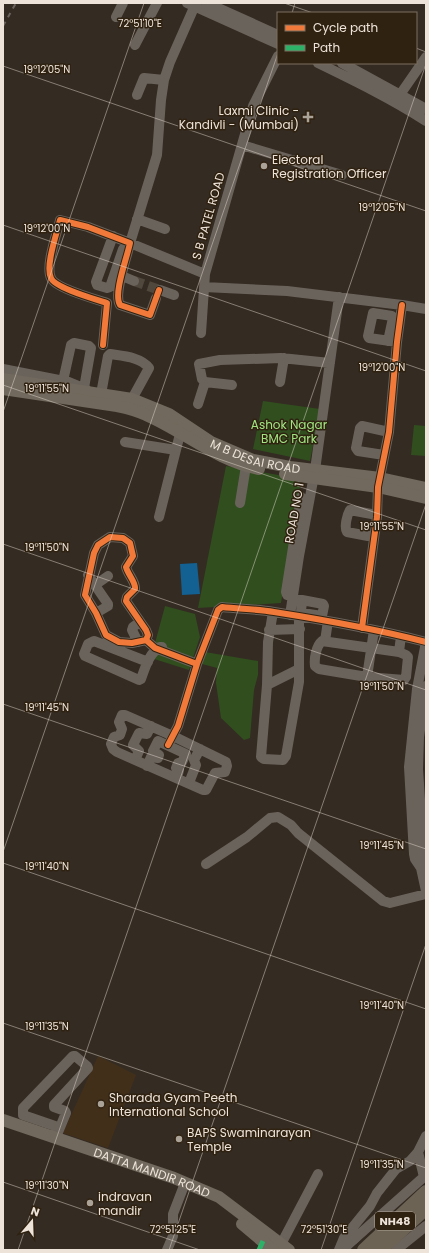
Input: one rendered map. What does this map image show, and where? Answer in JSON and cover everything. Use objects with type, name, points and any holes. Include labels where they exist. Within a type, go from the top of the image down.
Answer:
[{"type":"highway","name":"NH48","points":[[364,1250],[426,1192]]},
{"type":"highway","name":"NH48","points":[[380,1250],[426,1208]]},
{"type":"main road","points":[[3,379],[71,394]]},
{"type":"main road","points":[[3,389],[100,396]]},
{"type":"main road","name":"M B DESAI ROAD","points":[[100,396],[132,398],[167,419],[236,454],[253,460],[314,474]]},
{"type":"main road","name":"M B DESAI ROAD","points":[[100,396],[133,410],[167,419],[180,434],[207,450],[246,466],[426,488]]},
{"type":"main road","name":"M B DESAI ROAD","points":[[379,483],[426,498]]},
{"type":"main road","name":"DATTA MANDIR ROAD","points":[[3,1120],[48,1132],[184,1186],[220,1206],[261,1246],[280,1249]]},
{"type":"main road","name":"DATTA MANDIR ROAD","points":[[3,1127],[220,1197],[280,1249]]},
{"type":"street","points":[[116,17],[124,3]]},
{"type":"street","points":[[135,45],[157,3]]},
{"type":"street","points":[[207,3],[277,35]]},
{"type":"street","points":[[113,236],[96,282],[97,285],[107,288],[110,287],[120,257],[137,219],[157,155],[164,80],[192,4],[277,44]]},
{"type":"street","points":[[397,98],[426,57]]},
{"type":"street","name":"S B PATEL ROAD","points":[[103,345],[107,303],[57,285],[51,278],[49,269],[50,257],[60,220],[88,227],[113,236],[205,274],[253,106],[277,58]]},
{"type":"street","points":[[320,64],[397,98],[426,109]]},
{"type":"street","points":[[344,64],[397,98],[426,121]]},
{"type":"street","points":[[137,95],[144,78],[164,80]]},
{"type":"street","points":[[242,145],[342,175]]},
{"type":"street","points":[[137,219],[165,229]]},
{"type":"street","points":[[128,242],[117,296],[120,305],[150,315],[158,292],[174,295]]},
{"type":"street","points":[[107,252],[120,257]]},
{"type":"street","points":[[201,333],[205,274]]},
{"type":"street","points":[[122,276],[134,281]]},
{"type":"street","points":[[204,287],[287,291],[402,304],[426,309]]},
{"type":"street","name":"ROAD NO 1","points":[[267,686],[262,757],[264,759],[283,760],[286,756],[299,682],[300,629],[295,616],[295,547],[303,511],[314,474],[339,297]]},
{"type":"street","points":[[362,628],[372,533],[386,431],[393,341],[402,304]]},
{"type":"street","points":[[63,381],[71,345],[74,343],[89,346],[91,348],[84,388]]},
{"type":"street","points":[[100,396],[108,356],[110,354],[135,359],[147,365],[149,368],[132,398]]},
{"type":"street","points":[[280,382],[284,358]]},
{"type":"street","points":[[232,385],[205,382],[202,379],[199,364],[220,360],[284,358],[330,363]]},
{"type":"street","points":[[3,369],[63,381],[84,388],[100,396]]},
{"type":"street","points":[[100,396],[109,378]]},
{"type":"street","points":[[198,404],[205,382]]},
{"type":"street","points":[[382,455],[358,451],[356,448],[360,428],[362,426],[386,431]]},
{"type":"street","points":[[159,517],[180,434]]},
{"type":"street","points":[[125,442],[176,450]]},
{"type":"street","points":[[240,503],[246,466]]},
{"type":"street","points":[[301,497],[303,511]]},
{"type":"street","points":[[372,533],[368,536],[347,532],[345,530],[348,513],[350,510],[375,516]]},
{"type":"street","points":[[110,537],[123,538],[130,543],[133,556],[126,567],[128,574],[136,585],[135,589],[126,597],[126,601],[148,635],[142,641],[132,643],[119,642],[106,635],[96,614],[85,595],[88,575],[94,554],[98,545],[110,537]]},
{"type":"street","points":[[295,547],[289,568],[286,592],[287,595],[296,598]]},
{"type":"street","points":[[88,575],[108,604],[108,606],[96,614]]},
{"type":"street","points":[[95,585],[108,576]]},
{"type":"street","points":[[168,745],[178,726],[197,662],[218,610],[222,607],[273,612],[328,621],[426,642],[417,689],[413,768],[421,854],[415,859],[421,868],[426,892],[390,903],[383,901],[290,825],[278,817],[270,818],[247,837],[206,864]]},
{"type":"street","points":[[267,686],[269,630],[273,612]]},
{"type":"street","points":[[325,640],[328,621]]},
{"type":"street","points":[[269,630],[300,629]]},
{"type":"street","points":[[367,677],[374,630]]},
{"type":"street","points":[[399,652],[401,636]]},
{"type":"street","points":[[325,640],[371,648],[399,652],[406,655],[408,657],[406,679],[367,677],[319,669],[315,666],[314,661],[319,643],[325,640]]},
{"type":"street","points":[[148,662],[94,641],[88,644],[84,654],[85,656],[139,680],[141,679],[148,662],[157,649]]},
{"type":"street","points":[[142,641],[157,649],[197,662]]},
{"type":"street","points":[[267,686],[299,669]]},
{"type":"street","points":[[417,818],[423,796],[413,768],[426,686]]},
{"type":"street","points":[[122,715],[162,731],[226,762],[227,766],[225,772],[215,773],[206,790],[203,790],[117,752],[111,746],[114,737],[120,735],[122,729],[119,722],[122,715]]},
{"type":"street","points":[[135,760],[139,751],[133,745],[139,733],[147,734],[151,726]]},
{"type":"street","points":[[147,766],[151,757],[158,758],[159,756],[153,751],[162,731]]},
{"type":"street","points":[[158,741],[186,754]]},
{"type":"street","points":[[177,778],[179,770],[176,768],[178,763],[182,762],[190,744]]},
{"type":"street","points":[[189,783],[196,765],[194,760],[200,749]]},
{"type":"street","points":[[73,1056],[76,1056],[88,1066],[88,1068],[54,1105],[54,1107],[65,1111],[66,1113],[48,1132],[23,1115],[23,1108],[73,1056]]},
{"type":"street","points":[[340,1250],[344,1238],[370,1206],[377,1193],[396,1169],[410,1161],[418,1152],[426,1136]]},
{"type":"street","points":[[340,1250],[425,1176],[418,1152]]},
{"type":"street","points":[[280,1249],[318,1174]]},
{"type":"street","points":[[167,1250],[174,1236],[173,1214],[184,1186]]},
{"type":"street","points":[[396,1250],[426,1226]]},
{"type":"shaded area","name":"Sharada Gyam Peeth International School","points":[[98,1056],[136,1075],[108,1148],[63,1133]]},
{"type":"green space","name":"Ashok Nagar BMC Park","points":[[263,401],[320,409],[310,461],[253,449]]},
{"type":"green space","points":[[414,425],[426,426],[426,456],[411,455]]},
{"type":"green space","points":[[226,466],[301,479],[281,603],[198,608]]},
{"type":"green space","points":[[165,606],[195,614],[200,637],[189,670],[151,658]]},
{"type":"green space","points":[[205,652],[258,661],[258,675],[254,690],[250,738],[244,740],[221,718],[216,683],[217,668],[202,664]]},
{"type":"water","points":[[197,563],[200,594],[182,595],[180,564]]},
{"type":"tunnel","points":[[134,281],[160,290]]},
{"type":"railway","points":[[3,26],[16,3]]},
{"type":"railway","points":[[348,1250],[426,1178]]},
{"type":"marked path","points":[[259,1250],[263,1241]]},
{"type":"cycle path","points":[[103,345],[107,303],[60,286],[51,278],[49,266],[50,258],[60,220],[88,227],[130,243],[119,285],[118,300],[120,305],[150,315],[159,290]]},
{"type":"cycle path","points":[[362,628],[377,517],[378,487],[389,432],[397,342],[402,305]]},
{"type":"cycle path","points":[[146,640],[148,635],[146,630],[126,601],[127,597],[135,589],[126,567],[133,556],[130,543],[123,538],[110,537],[98,545],[94,553],[85,595],[96,613],[106,635],[119,642],[132,643],[146,640],[155,648],[197,664]]},
{"type":"cycle path","points":[[168,745],[178,726],[197,664],[218,610],[222,607],[268,611],[312,618],[426,642]]},
{"type":"place","name":"Laxmi Clinic - Kandivli - (Mumbai)","points":[[308,117]]},
{"type":"place","name":"Electoral Registration Officer","points":[[264,166]]},
{"type":"place","name":"Sharada Gyam Peeth International School","points":[[101,1104]]},
{"type":"place","name":"BAPS Swaminarayan Temple","points":[[179,1139]]},
{"type":"place","name":"indravan mandir","points":[[90,1203]]}]
